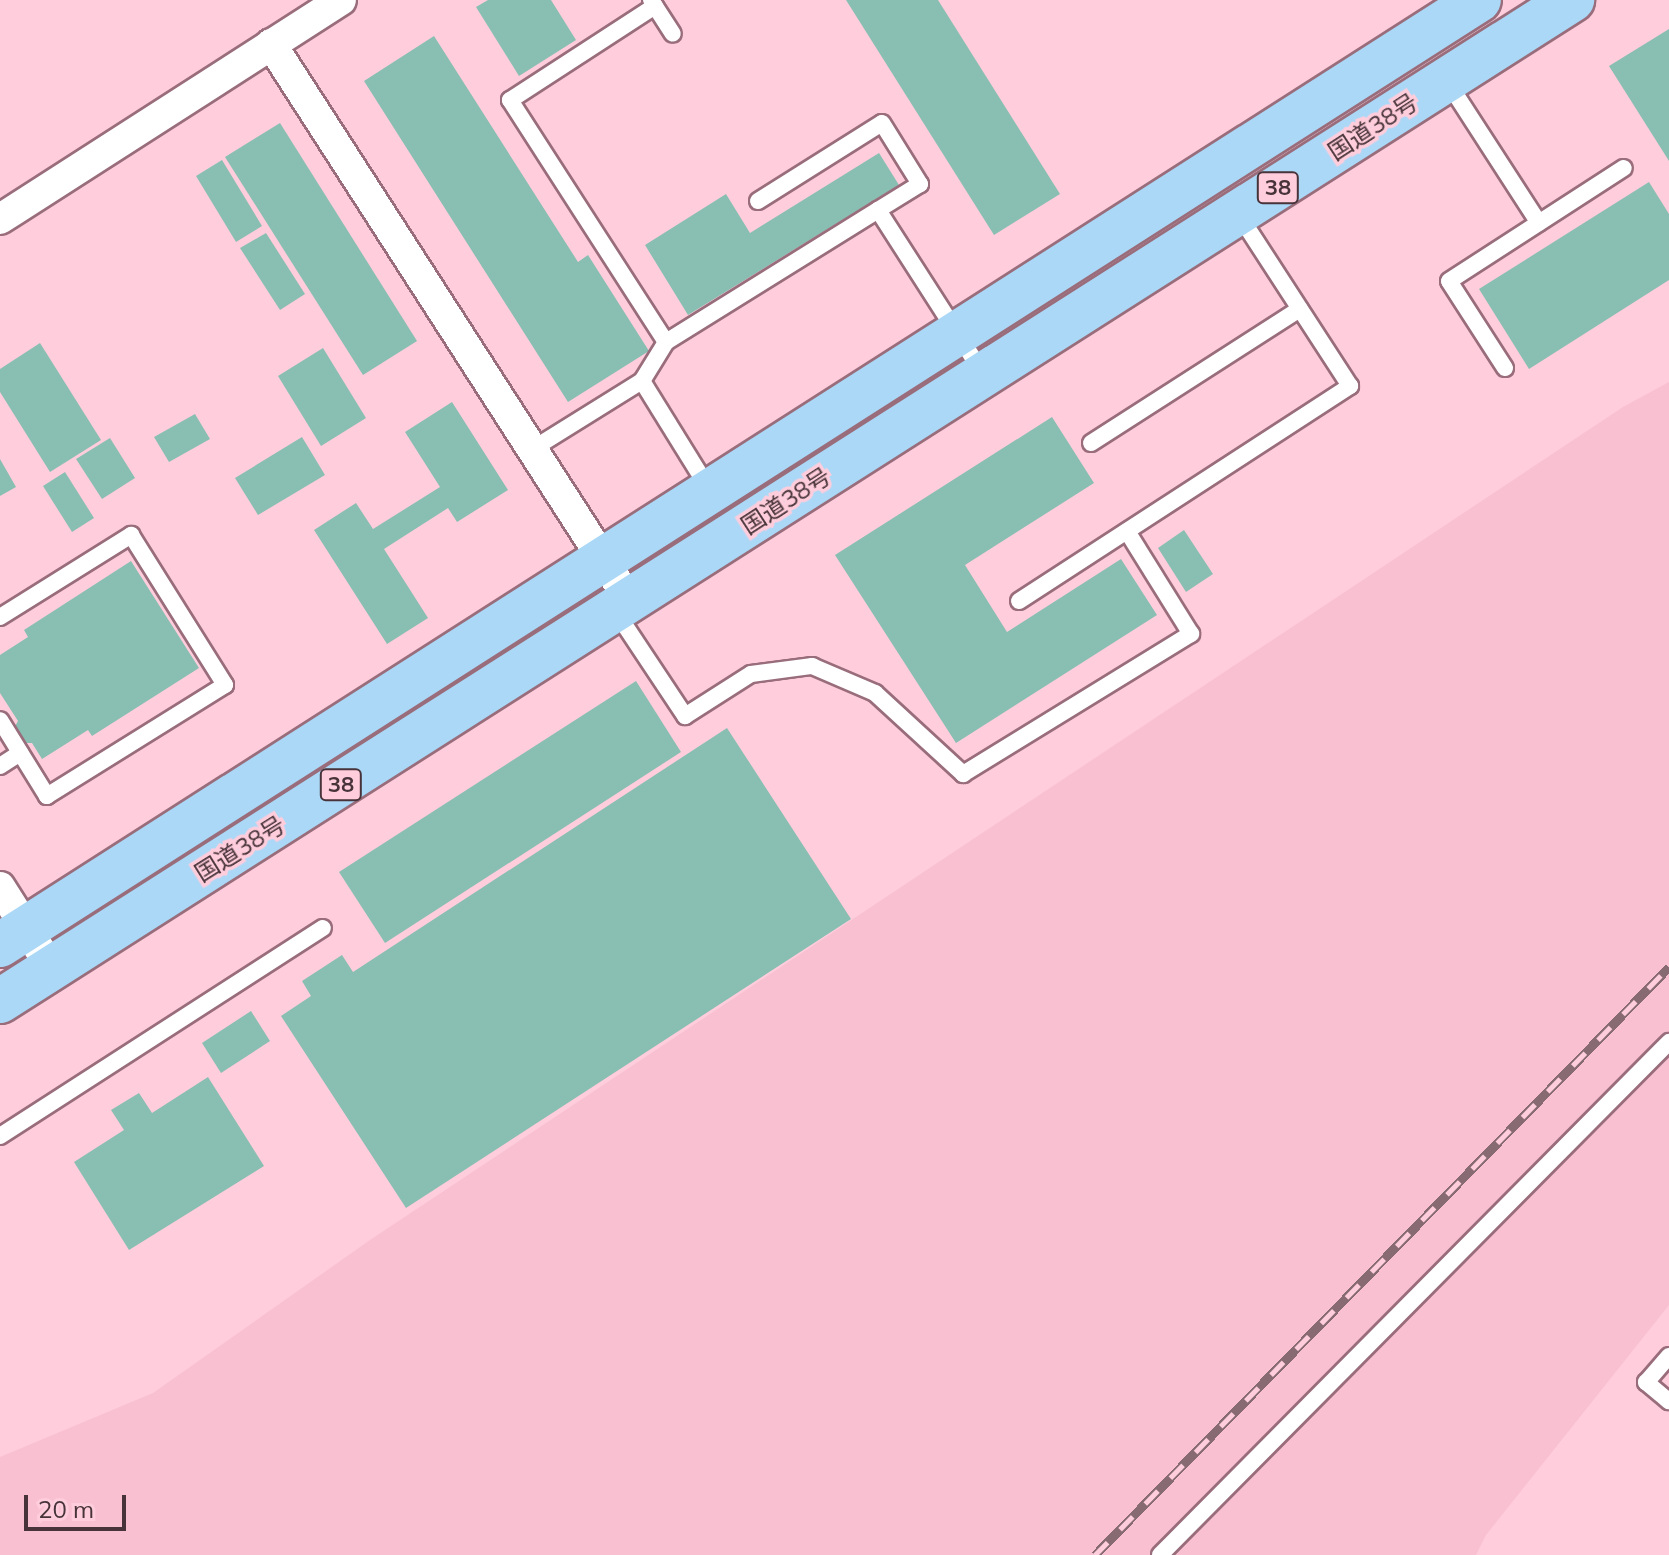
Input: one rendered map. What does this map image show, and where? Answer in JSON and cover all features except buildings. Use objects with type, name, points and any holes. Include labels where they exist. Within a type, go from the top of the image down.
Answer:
[{"type":"highway","name":"国道38号","points":[[13,937],[601,557],[957,334],[1479,0]]},
{"type":"highway","name":"国道38号","points":[[0,1001],[1572,0]]},
{"type":"street","points":[[0,219],[341,0]]},
{"type":"street","points":[[271,44],[601,557],[622,606]]},
{"type":"street","points":[[0,887],[13,937],[52,969]]},
{"type":"lane","points":[[666,342],[510,100],[653,3],[673,34]]},
{"type":"lane","points":[[1446,80],[1539,223]]},
{"type":"lane","points":[[531,450],[642,381],[666,342],[920,184],[882,123],[758,201]]},
{"type":"lane","points":[[1505,368],[1449,281],[1624,168]]},
{"type":"lane","points":[[878,210],[984,375]]},
{"type":"lane","points":[[1019,601],[1350,386],[1238,213]]},
{"type":"lane","points":[[1091,443],[1300,309]]},
{"type":"lane","points":[[642,381],[709,489]]},
{"type":"lane","points":[[622,606],[685,716],[751,674],[812,666],[875,693],[963,774],[1191,634],[1127,531]]},
{"type":"lane","points":[[0,617],[131,535],[225,685],[47,796],[0,720]]},
{"type":"lane","points":[[0,766],[20,753]]},
{"type":"lane","points":[[0,1136],[323,928]]},
{"type":"lane","points":[[1160,1555],[1669,1042]]},
{"type":"lane","points":[[1669,1356],[1646,1382],[1669,1401]]},
{"type":"shaded area","points":[[1669,382],[1669,1305],[1486,1535],[1476,1555],[0,1555],[0,1457],[153,1393],[370,1240],[1623,407]]},
{"type":"railway","points":[[1095,1555],[1669,967]]}]
